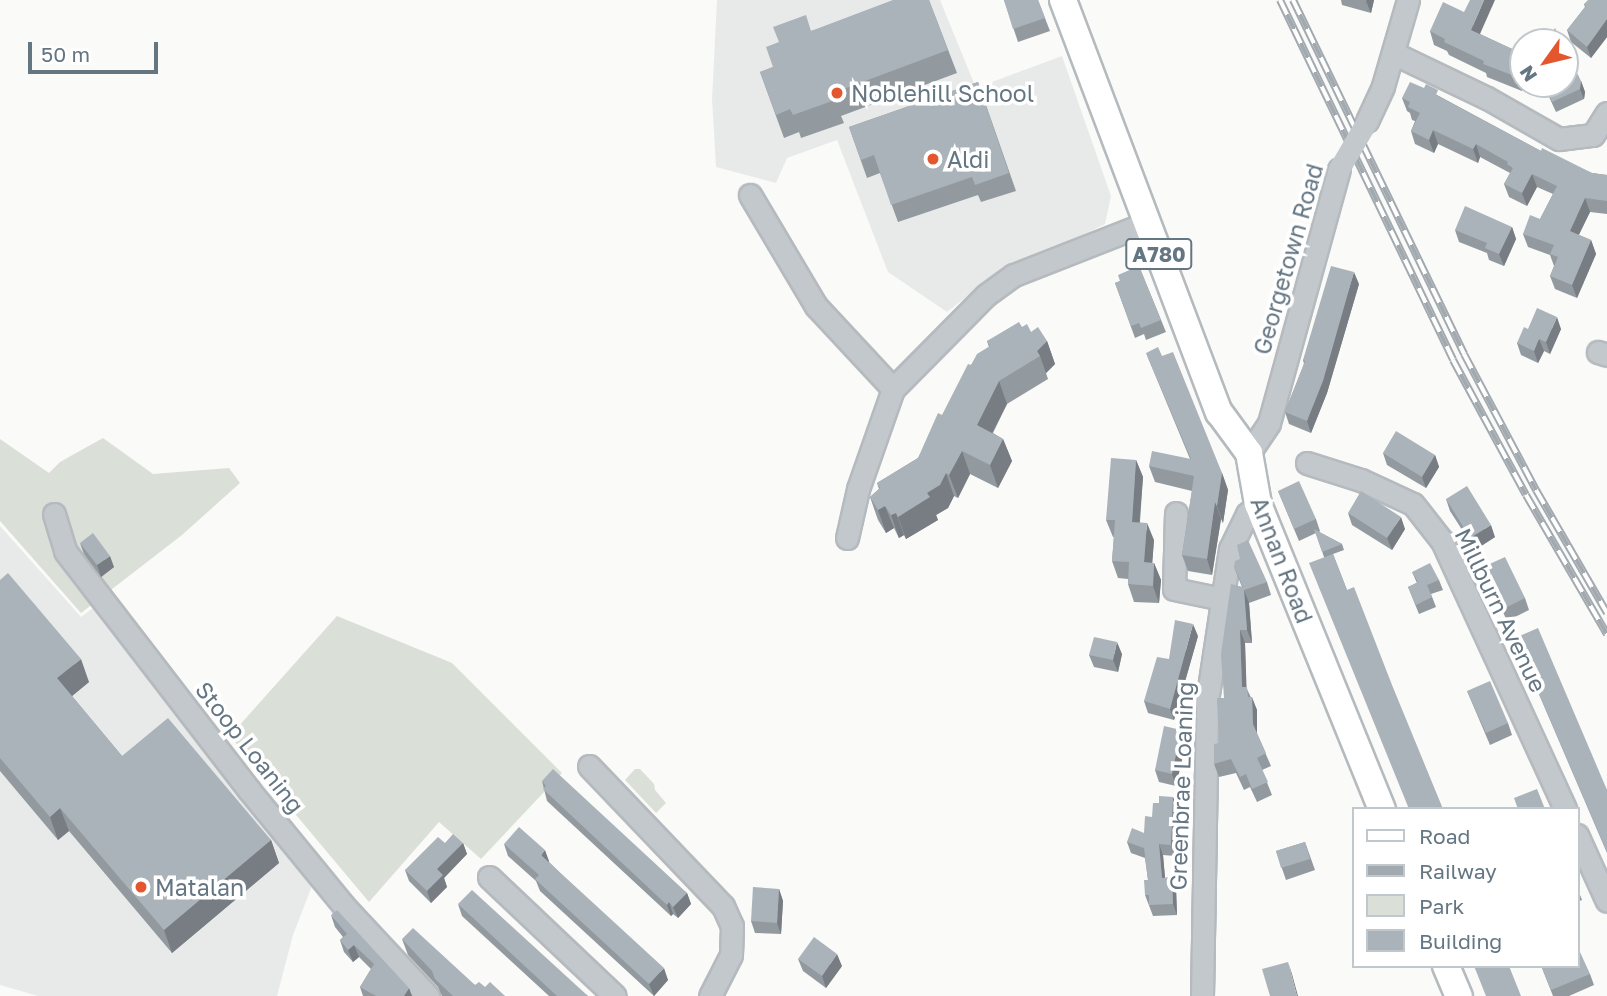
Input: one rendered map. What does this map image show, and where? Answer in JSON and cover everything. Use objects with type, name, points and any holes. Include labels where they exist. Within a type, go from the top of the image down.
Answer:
[{"type":"main road","name":"Annan Road","points":[[1063,0],[1219,412],[1249,453],[1258,504],[1380,807]]},
{"type":"main road","points":[[1447,968],[1459,996]]},
{"type":"street","name":"Georgetown Road","points":[[1249,453],[1269,423],[1339,169],[1367,121],[1393,53],[1408,0]]},
{"type":"street","points":[[1393,53],[1488,98],[1559,139],[1593,135],[1607,113]]},
{"type":"street","points":[[750,195],[816,306],[893,388]]},
{"type":"street","points":[[847,538],[858,489],[893,388],[986,295],[1014,275],[1147,223]]},
{"type":"street","name":"Millburn Avenue","points":[[1307,463],[1361,480],[1413,504],[1442,541],[1564,807]]},
{"type":"street","name":"Greenbrae Loaning","points":[[1202,996],[1207,701],[1230,549],[1247,514],[1258,504]]},
{"type":"street","points":[[1176,513],[1174,589],[1223,599]]},
{"type":"street","name":"Stoop Loaning","points":[[54,514],[65,551],[250,790],[343,905],[428,996]]},
{"type":"street","points":[[589,766],[723,906],[733,926],[730,955],[710,996]]},
{"type":"street","points":[[1579,839],[1607,901]]},
{"type":"street","points":[[489,877],[615,996]]},
{"type":"shaded area","points":[[717,0],[940,0],[976,88],[1062,56],[1111,196],[1105,224],[981,285],[947,312],[888,272],[837,140],[787,158],[776,183],[716,167],[712,99]]},
{"type":"shaded area","points":[[0,526],[81,617],[93,608],[315,878],[293,935],[277,996],[38,996],[0,985]]},
{"type":"green space","points":[[103,438],[153,474],[229,468],[240,483],[182,535],[81,613],[0,521],[0,439],[49,473],[60,462]]},
{"type":"green space","points":[[337,616],[452,663],[562,773],[481,859],[439,822],[369,902],[230,736]]},
{"type":"green space","points":[[635,769],[640,769],[654,784],[655,790],[666,803],[656,813],[625,780]]},
{"type":"building","points":[[893,0],[929,0],[948,50],[833,93],[835,100],[793,115],[790,109],[776,115],[760,72],[773,67],[766,47],[779,42],[773,27],[806,15],[811,31]]},
{"type":"building","points":[[1004,0],[1038,0],[1045,18],[1013,29]]},
{"type":"building","points":[[1470,0],[1484,0],[1471,30],[1509,48],[1509,74],[1483,64],[1484,61],[1444,42],[1445,39],[1430,31],[1443,2],[1464,12]]},
{"type":"building","points":[[1588,0],[1607,0],[1607,19],[1587,47],[1579,40],[1579,28],[1569,28],[1586,6],[1584,4]]},
{"type":"building","name":"Aldi","points":[[978,82],[1009,173],[975,185],[972,177],[891,205],[874,155],[861,160],[849,127]]},
{"type":"building","points":[[1410,82],[1424,88],[1426,84],[1438,90],[1436,95],[1541,151],[1542,148],[1592,173],[1607,175],[1607,201],[1585,198],[1570,231],[1591,240],[1572,285],[1550,276],[1558,257],[1550,254],[1554,245],[1523,234],[1530,215],[1540,219],[1557,186],[1532,174],[1522,193],[1504,184],[1513,168],[1508,162],[1476,144],[1473,149],[1433,130],[1429,140],[1411,131],[1420,113],[1408,107],[1410,102],[1402,98]]},
{"type":"building","points":[[1465,206],[1512,227],[1499,254],[1485,248],[1487,243],[1455,230]]},
{"type":"building","points":[[1139,266],[1161,320],[1141,328],[1139,323],[1131,326],[1115,283],[1120,281],[1118,275]]},
{"type":"building","points":[[1331,266],[1354,272],[1323,381],[1307,421],[1285,412],[1305,361],[1303,360]]},
{"type":"building","points":[[1537,308],[1557,317],[1546,342],[1539,339],[1534,351],[1517,343],[1524,327],[1528,329]]},
{"type":"building","points":[[1019,322],[1022,327],[1027,324],[1031,332],[1038,327],[1047,341],[1037,351],[1040,356],[999,381],[977,425],[1003,439],[990,465],[962,451],[949,475],[946,473],[940,485],[927,493],[930,497],[898,517],[896,513],[891,515],[885,506],[878,510],[870,497],[880,488],[877,483],[918,458],[938,413],[942,415],[968,364],[971,365],[977,354],[990,346],[987,341]]},
{"type":"building","points":[[1158,347],[1162,356],[1173,352],[1222,473],[1207,559],[1182,555],[1194,476],[1149,466],[1152,451],[1191,459],[1146,353]]},
{"type":"building","points":[[1396,431],[1435,455],[1422,477],[1383,453]]},
{"type":"building","points":[[1111,458],[1136,460],[1132,522],[1147,523],[1144,562],[1154,563],[1153,586],[1128,584],[1129,562],[1112,561],[1115,520],[1106,520]]},
{"type":"building","points":[[1299,481],[1316,519],[1294,529],[1278,491]]},
{"type":"building","points":[[1467,486],[1491,525],[1470,538],[1446,499]]},
{"type":"building","points":[[1361,491],[1401,517],[1387,538],[1348,513]]},
{"type":"building","points":[[1314,529],[1342,544],[1322,552]]},
{"type":"building","points":[[93,533],[110,556],[97,565],[80,543]]},
{"type":"building","points":[[1248,540],[1267,582],[1244,590],[1247,630],[1240,630],[1242,687],[1247,687],[1248,697],[1252,697],[1253,724],[1266,753],[1257,758],[1268,782],[1252,789],[1246,774],[1240,777],[1231,759],[1214,764],[1214,744],[1219,743],[1217,698],[1224,698],[1221,654],[1231,584],[1243,587],[1234,567],[1235,561],[1240,559],[1237,545]]},
{"type":"building","points":[[1333,554],[1347,590],[1354,587],[1442,807],[1408,807],[1309,563]]},
{"type":"building","points":[[1505,557],[1525,598],[1503,609],[1483,567]]},
{"type":"building","points":[[1430,563],[1439,580],[1427,585],[1432,597],[1416,605],[1408,587],[1418,582],[1412,572]]},
{"type":"building","points":[[8,573],[81,659],[57,678],[122,756],[168,718],[271,840],[164,930],[60,808],[50,817],[0,758],[0,580]]},
{"type":"building","points":[[1175,620],[1193,624],[1170,709],[1144,701],[1157,657],[1169,659]]},
{"type":"building","points":[[1538,628],[1607,790],[1607,852],[1515,638]]},
{"type":"building","points":[[1094,637],[1117,642],[1113,660],[1089,655]]},
{"type":"building","points":[[1490,681],[1508,723],[1486,733],[1467,691]]},
{"type":"building","points":[[1164,726],[1181,730],[1172,774],[1155,770]]},
{"type":"building","points":[[553,769],[687,893],[673,907],[669,902],[667,905],[543,789],[546,786],[542,781]]},
{"type":"building","points":[[1537,789],[1544,807],[1517,807],[1514,798]]},
{"type":"building","points":[[1159,796],[1173,797],[1171,845],[1159,844],[1162,878],[1172,877],[1173,904],[1149,905],[1149,895],[1145,895],[1144,880],[1148,880],[1144,848],[1127,842],[1132,828],[1144,833],[1145,816],[1152,817],[1153,803],[1159,803]]},
{"type":"building","points":[[519,827],[545,850],[541,855],[664,968],[649,984],[535,879],[539,875],[504,844]]},
{"type":"building","points":[[453,834],[463,843],[437,869],[443,875],[427,891],[405,870],[438,837],[445,843]]},
{"type":"building","points":[[1305,842],[1310,859],[1281,868],[1276,851]]},
{"type":"building","points":[[753,887],[779,889],[777,923],[751,921]]},
{"type":"building","points":[[472,890],[588,996],[557,996],[458,904]]},
{"type":"building","points":[[337,910],[409,988],[404,996],[376,996],[360,987],[374,964],[354,945],[348,950],[340,940],[347,934],[331,915]]},
{"type":"building","points":[[413,928],[475,985],[479,982],[485,987],[490,982],[505,996],[453,996],[402,939]]},
{"type":"building","points":[[814,937],[837,954],[822,976],[798,959]]},
{"type":"building","points":[[1579,952],[1590,974],[1551,990],[1542,968],[1579,968]]},
{"type":"building","points":[[1288,962],[1297,996],[1270,996],[1262,969]]},
{"type":"building","points":[[1475,968],[1510,968],[1521,996],[1486,996]]},
{"type":"railway","points":[[1280,0],[1453,360],[1526,495],[1607,634]]},
{"type":"railway","points":[[1293,0],[1464,354],[1536,490],[1607,613]]},
{"type":"place","name":"Noblehill School","points":[[837,93]]},
{"type":"place","name":"Aldi","points":[[933,159]]},
{"type":"place","name":"Matalan","points":[[141,887]]}]
